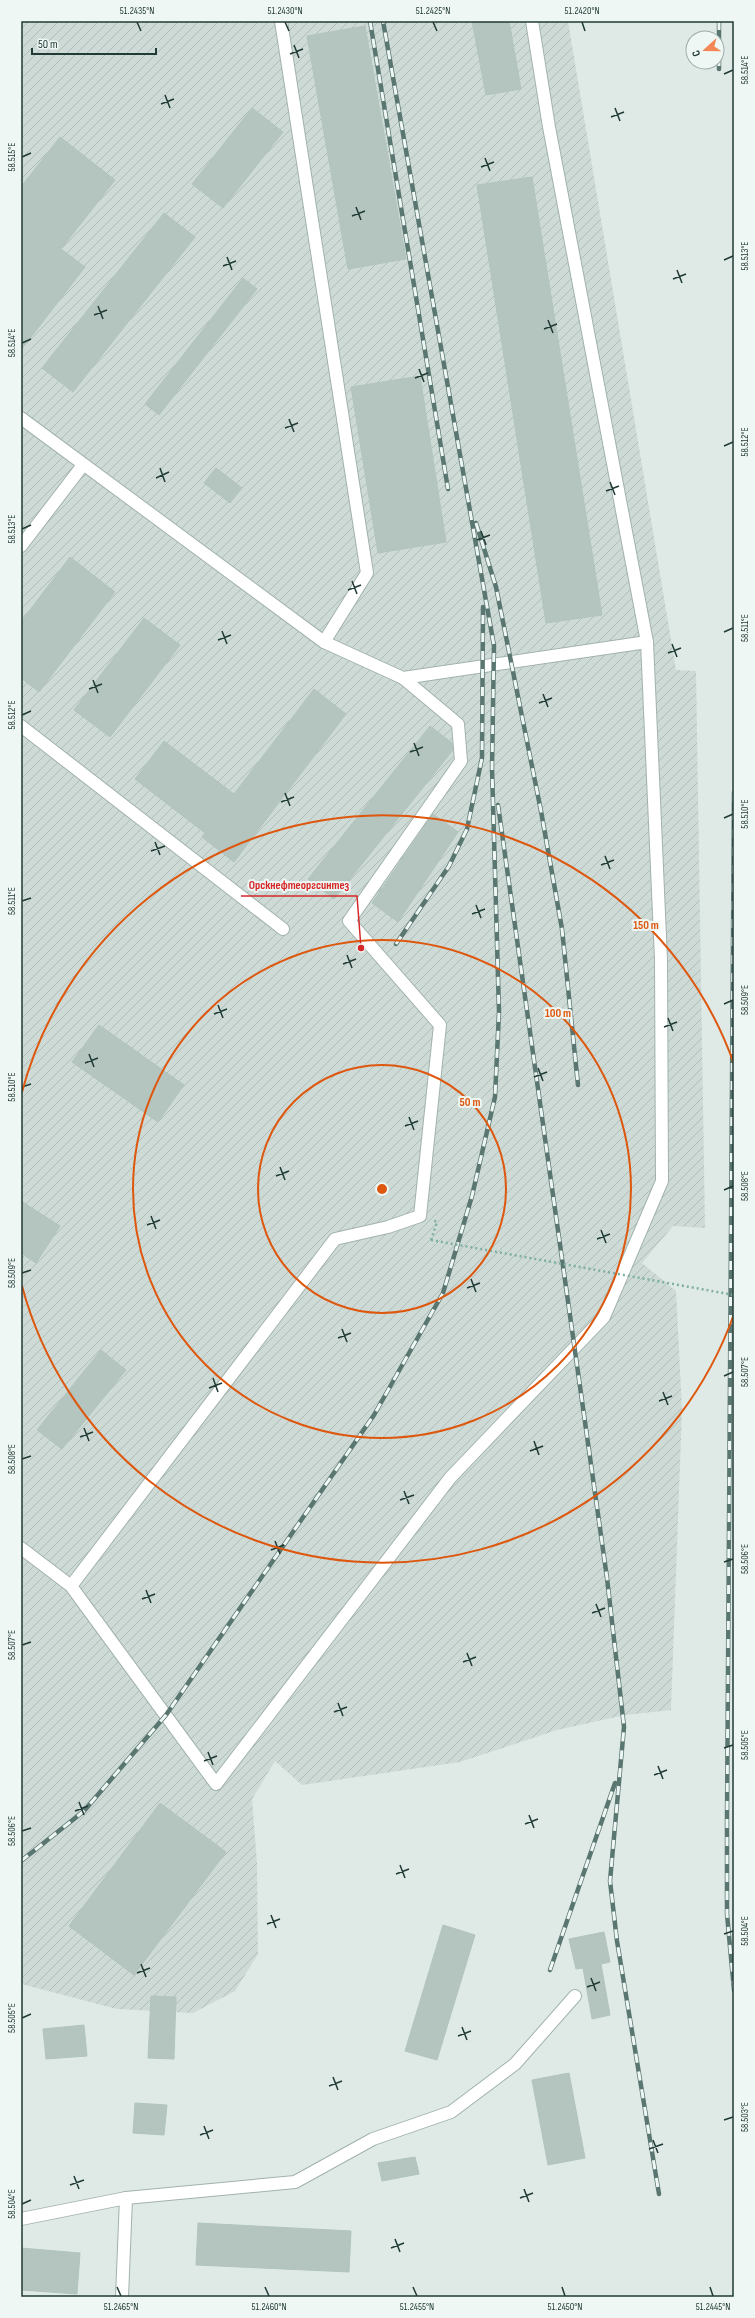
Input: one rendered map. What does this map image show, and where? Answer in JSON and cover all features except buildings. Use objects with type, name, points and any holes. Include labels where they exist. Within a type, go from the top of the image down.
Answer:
[{"type":"lane","points":[[281,21],[367,573],[324,642]]},
{"type":"lane","points":[[21,1548],[71,1586],[216,1784],[450,1478],[604,1317],[662,1181],[661,959],[647,642],[549,127],[532,21]]},
{"type":"lane","points":[[21,418],[324,642],[403,678],[458,724],[461,761],[349,921],[440,1025],[420,1216],[388,1227],[335,1239],[71,1586]]},
{"type":"lane","points":[[21,546],[83,465]]},
{"type":"lane","points":[[403,678],[647,642]]},
{"type":"lane","points":[[21,726],[283,929]]},
{"type":"lane","points":[[21,2219],[126,2198],[294,2182],[373,2139],[452,2112],[515,2064],[575,1996]]},
{"type":"lane","points":[[122,2297],[126,2198]]},
{"type":"path","points":[[431,1240],[734,1295]]},
{"type":"shaded area","points":[[21,21],[568,21],[676,670],[696,671],[705,1228],[673,1226],[642,1263],[676,1291],[682,1410],[671,1710],[625,1715],[557,1730],[460,1762],[302,1785],[275,1761],[252,1799],[257,1863],[258,1954],[235,1991],[193,2013],[117,2009],[21,1984]]},
{"type":"railway","points":[[370,21],[448,489]]},
{"type":"railway","points":[[21,1861],[84,1811],[166,1715],[374,1415],[443,1293],[472,1196],[495,1097],[499,1012],[492,768],[494,646],[383,21]]},
{"type":"railway","points":[[719,21],[719,30]]},
{"type":"railway","points":[[476,523],[496,587],[541,811],[562,929],[578,1085]]},
{"type":"railway","points":[[396,944],[449,866],[467,829],[482,758],[483,607]]},
{"type":"railway","points":[[734,793],[727,1820],[727,1914],[734,1990]]},
{"type":"railway","points":[[498,805],[607,1578],[624,1727],[610,1881],[617,1941],[659,2194]]},
{"type":"railway","points":[[550,1970],[615,1783]]},
{"type":"place","name":"Орскнефтеоргсинтез","points":[[361,948]]}]
